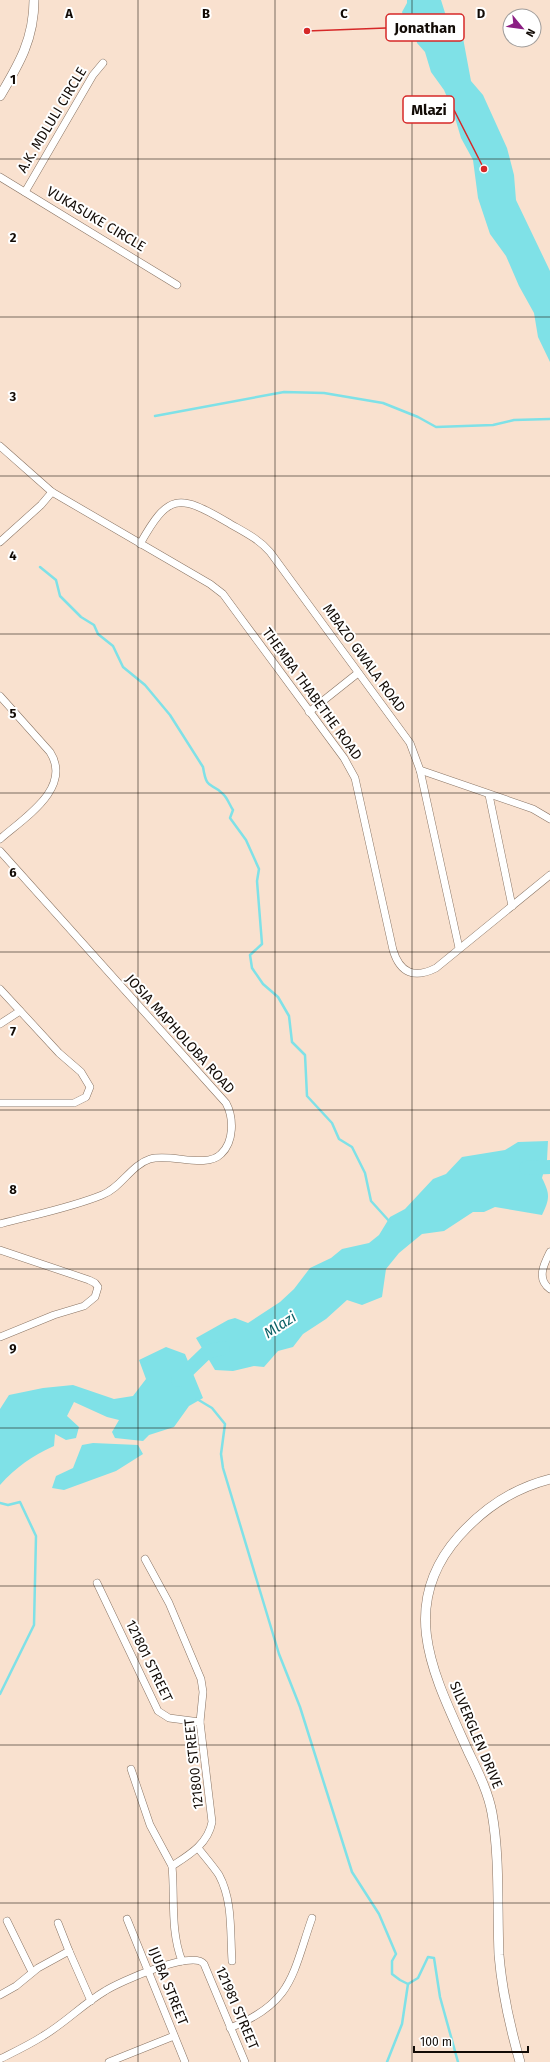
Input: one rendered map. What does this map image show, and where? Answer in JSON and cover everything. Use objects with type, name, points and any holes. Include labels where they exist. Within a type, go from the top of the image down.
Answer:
[{"type":"street","points":[[0,96],[27,47],[32,24],[34,0]]},
{"type":"street","name":"A.K. MDLULI CIRCLE","points":[[25,192],[93,74],[103,63]]},
{"type":"street","name":"VUKASUKE CIRCLE","points":[[0,177],[177,285]]},
{"type":"street","name":"THEMBA THABETHE ROAD","points":[[0,446],[52,492],[210,584],[223,594],[344,758],[355,778],[393,950],[398,964],[408,972],[421,974],[436,968],[550,876]]},
{"type":"street","points":[[0,542],[41,505],[52,492]]},
{"type":"street","name":"MBAZO GWALA ROAD","points":[[140,544],[154,520],[166,508],[177,503],[200,506],[252,537],[270,552],[410,742],[420,770],[459,948]]},
{"type":"street","points":[[309,712],[358,673]]},
{"type":"street","points":[[0,696],[50,752],[54,760],[57,776],[52,789],[43,800],[0,839]]},
{"type":"street","points":[[420,770],[533,809],[550,819]]},
{"type":"street","points":[[489,795],[512,906]]},
{"type":"street","name":"JOSIA MAPHOLOBA ROAD","points":[[0,852],[226,1104],[230,1114],[231,1126],[226,1149],[214,1159],[198,1161],[170,1158],[150,1160],[142,1164],[103,1195],[0,1224]]},
{"type":"street","points":[[0,989],[59,1054],[81,1072],[89,1084],[90,1091],[88,1096],[74,1103],[0,1103]]},
{"type":"street","points":[[0,1024],[20,1011]]},
{"type":"street","points":[[0,1250],[89,1280],[95,1283],[98,1287],[95,1297],[84,1306],[54,1315],[0,1337]]},
{"type":"street","points":[[550,1252],[542,1273],[544,1284],[550,1289]]},
{"type":"street","name":"SILVERGLEN DRIVE","points":[[520,2062],[509,2022],[500,1957],[498,1897],[492,1810],[481,1778],[444,1700],[434,1672],[426,1628],[425,1609],[433,1574],[440,1560],[461,1534],[484,1512],[506,1496],[550,1478]]},
{"type":"street","name":"121800 STREET","points":[[145,1559],[169,1603],[197,1666],[203,1692],[200,1722],[212,1822],[208,1835],[198,1848],[172,1866]]},
{"type":"street","name":"121801 STREET","points":[[98,1583],[158,1711],[169,1718],[200,1722]]},
{"type":"street","points":[[0,2059],[43,2036],[117,1984],[182,1960],[174,1927],[172,1866],[150,1825],[131,1769]]},
{"type":"street","points":[[198,1848],[218,1875],[224,1887],[230,1914],[232,1961]]},
{"type":"street","points":[[230,2028],[261,2014],[280,1996],[295,1970],[312,1918]]},
{"type":"street","name":"IJUBA STREET","points":[[127,1920],[185,2062]]},
{"type":"street","points":[[7,1921],[32,1972]]},
{"type":"street","points":[[58,1923],[91,2001]]},
{"type":"street","points":[[0,1995],[16,1986],[32,1972],[69,1951]]},
{"type":"street","name":"121981 STREET","points":[[182,1960],[200,1960],[204,1964],[245,2062]]},
{"type":"street","points":[[110,2062],[174,2036]]},
{"type":"water","points":[[407,0],[441,0],[450,29],[463,38],[471,81],[483,95],[507,148],[514,175],[516,200],[550,271],[550,362],[538,337],[534,313],[519,286],[506,256],[490,234],[478,198],[473,160],[461,138],[453,111],[444,90],[431,72],[425,52],[417,43],[416,36],[404,20],[402,12]]},
{"type":"water","points":[[548,1141],[547,1160],[542,1178],[548,1192],[548,1200],[542,1215],[495,1207],[484,1212],[473,1212],[444,1231],[422,1234],[399,1253],[386,1269],[382,1297],[362,1305],[347,1300],[326,1319],[303,1334],[293,1347],[278,1351],[264,1367],[254,1366],[233,1371],[215,1370],[196,1338],[228,1320],[235,1318],[248,1323],[280,1302],[294,1289],[310,1268],[331,1258],[342,1249],[369,1243],[379,1235],[390,1217],[405,1209],[433,1179],[446,1174],[462,1157],[505,1150],[518,1142]]},
{"type":"water","points":[[166,1347],[185,1354],[203,1398],[189,1406],[174,1427],[149,1435],[143,1441],[115,1438],[112,1432],[119,1420],[107,1417],[74,1402],[67,1416],[79,1427],[76,1438],[66,1440],[55,1434],[54,1446],[25,1462],[0,1485],[0,1409],[9,1395],[43,1388],[73,1385],[114,1399],[133,1396],[146,1379],[139,1360]]},
{"type":"water","points":[[93,1443],[138,1445],[143,1454],[116,1471],[64,1490],[52,1488],[56,1476],[73,1468],[82,1445]]},
{"type":"waterway","points":[[155,416],[284,392],[324,393],[383,403],[418,417],[436,427],[493,425],[514,420],[550,419]]},
{"type":"waterway","points":[[40,567],[56,580],[60,596],[81,617],[94,625],[98,634],[113,646],[123,667],[145,685],[170,715],[203,767],[206,780],[210,785],[224,795],[233,810],[230,818],[246,840],[259,869],[257,881],[262,944],[250,955],[252,968],[263,984],[278,997],[289,1016],[292,1042],[305,1055],[307,1096],[332,1123],[339,1139],[352,1147],[365,1173],[371,1201],[390,1222]]},
{"type":"waterway","name":"Mlazi","points":[[526,1168],[550,1167]]},
{"type":"waterway","name":"Mlazi","points":[[178,1380],[207,1352],[223,1348]]},
{"type":"waterway","points":[[197,1399],[212,1408],[225,1424],[221,1454],[223,1468],[279,1654],[300,1707],[352,1872],[379,1914],[396,1954],[392,1961],[392,1974],[408,1984],[418,1978],[428,1957],[434,1958],[440,1997],[458,2062]]},
{"type":"waterway","points":[[0,1503],[8,1505],[20,1502],[36,1536],[34,1625],[0,1694]]},
{"type":"waterway","points":[[387,2062],[402,2024],[408,1984]]},
{"type":"place","name":"Jonathan","points":[[307,31]]},
{"type":"place","name":"Mlazi","points":[[484,169]]}]
